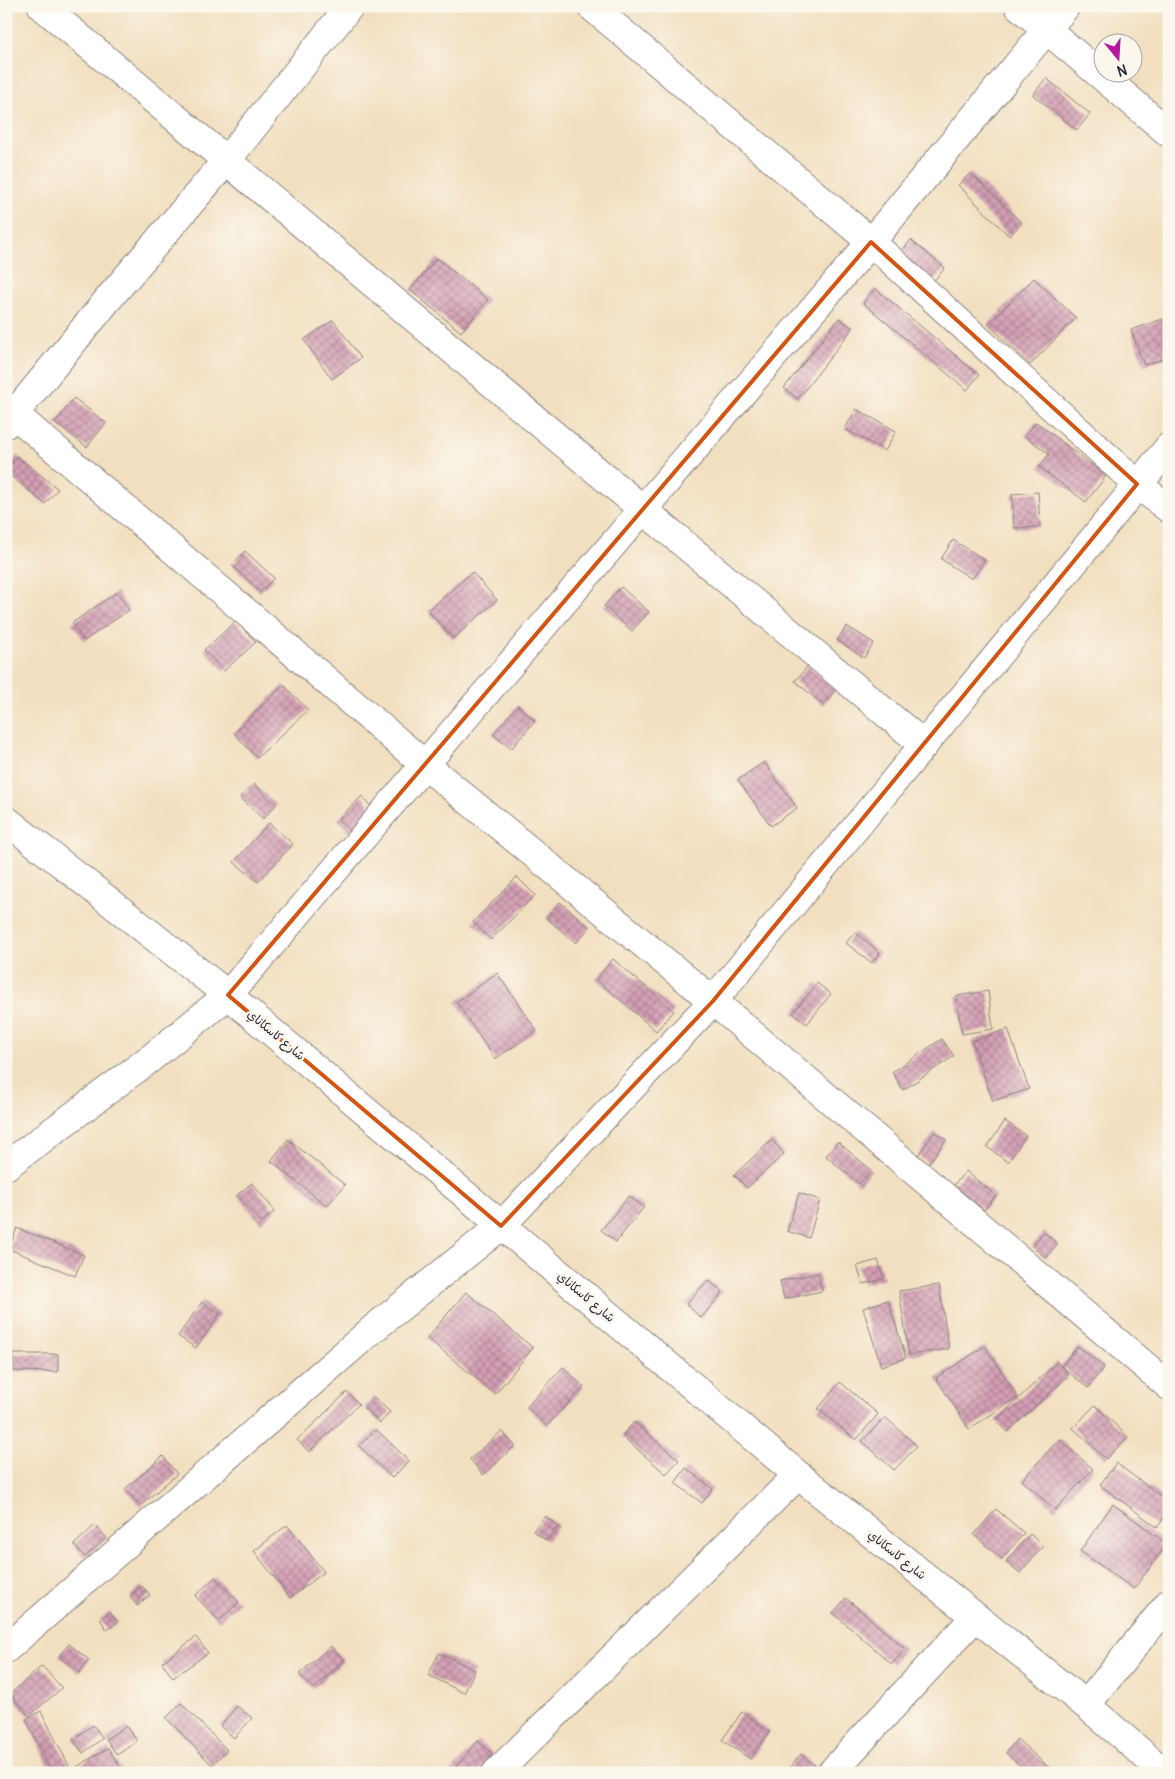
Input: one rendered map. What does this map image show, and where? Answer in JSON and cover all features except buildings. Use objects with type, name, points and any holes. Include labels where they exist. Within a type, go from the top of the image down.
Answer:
[{"type":"street","points":[[42,6],[924,745]]},
{"type":"street","points":[[350,6],[226,160],[9,415],[424,764],[713,1001],[1169,1386]]},
{"type":"street","points":[[591,6],[871,242],[1137,484],[1169,509]]},
{"type":"street","points":[[1019,6],[1169,133]]},
{"type":"street","points":[[6,1166],[151,1058],[228,994],[871,242],[1066,6]]},
{"type":"street","points":[[6,1649],[373,1329],[501,1226],[713,1001],[1169,447]]},
{"type":"street","name":"شارع كاسكاناي","points":[[6,820],[228,994],[798,1475],[1086,1705],[1165,1773]]},
{"type":"street","points":[[496,1773],[798,1475]]},
{"type":"street","points":[[1086,1705],[1169,1603]]},
{"type":"street","points":[[831,1773],[975,1617]]},
{"type":"highlighted area","points":[[871,242],[1137,484],[713,1001],[501,1226],[228,995]]}]
